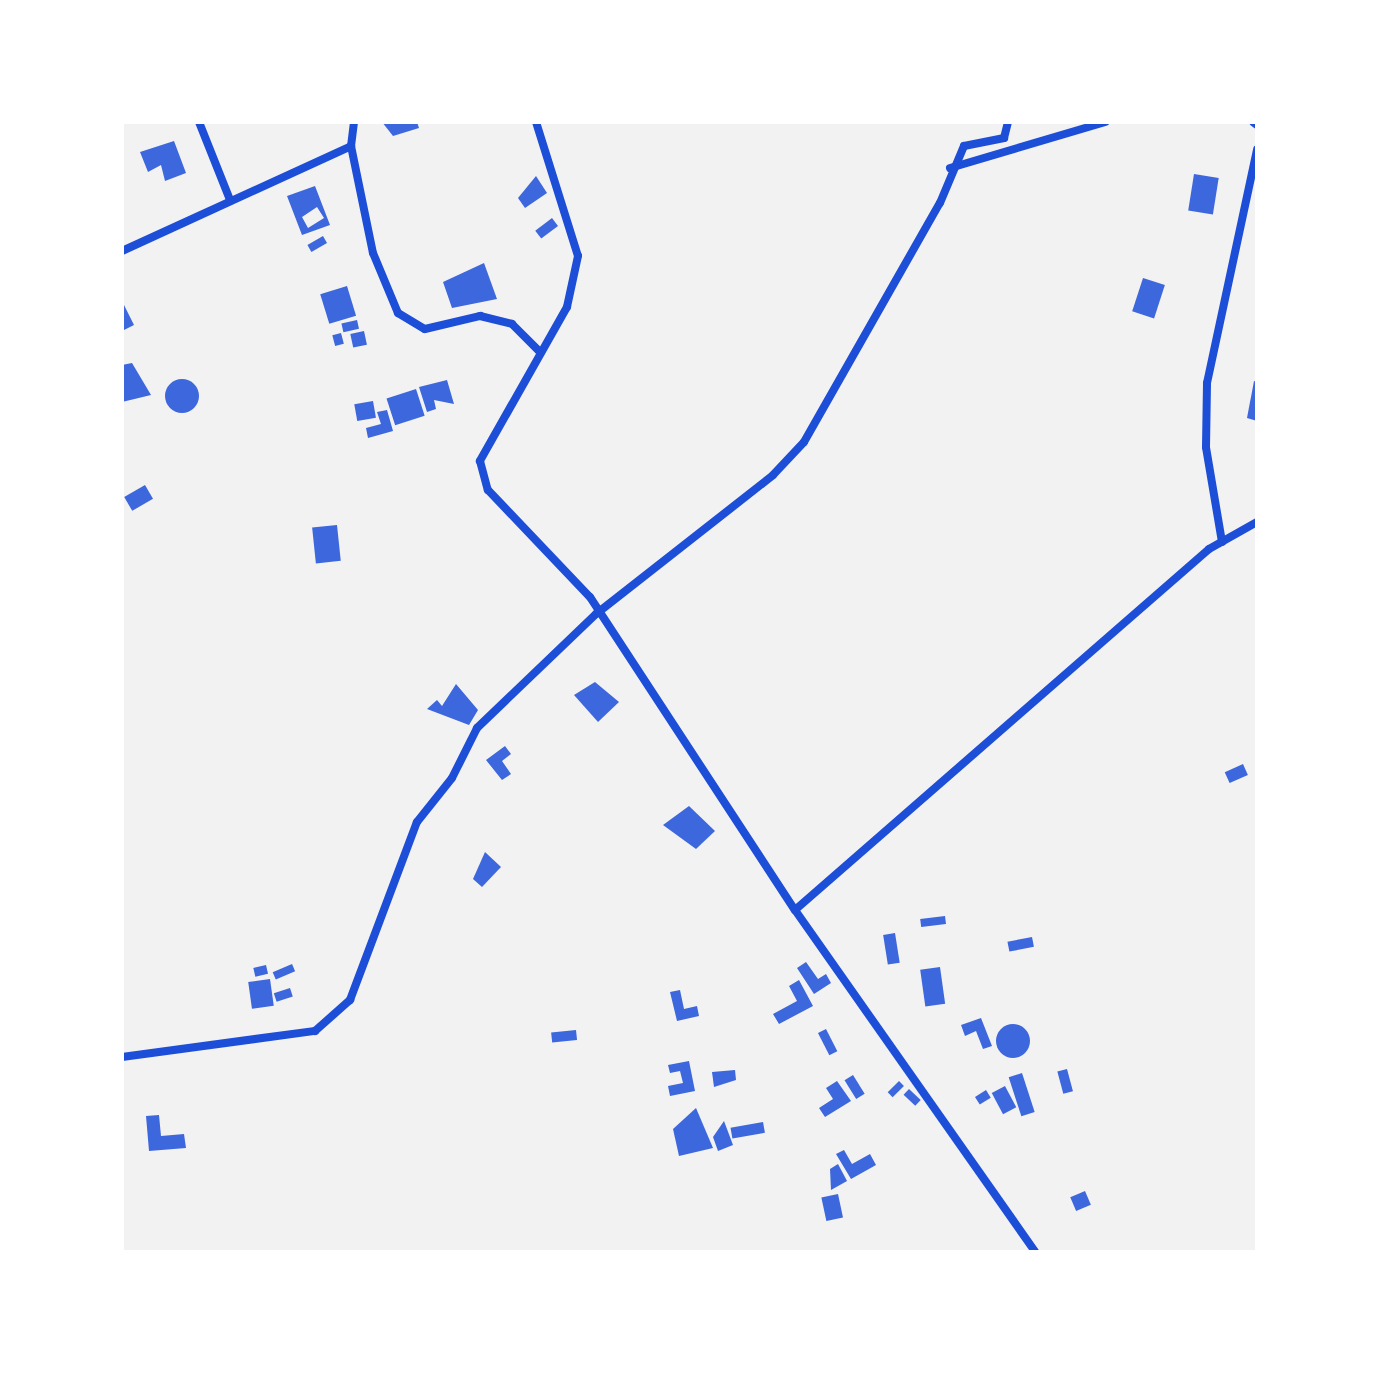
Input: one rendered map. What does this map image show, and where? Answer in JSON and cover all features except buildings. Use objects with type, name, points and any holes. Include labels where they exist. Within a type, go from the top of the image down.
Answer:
[{"type":"street","points":[[199,122],[230,200]]},
{"type":"street","points":[[122,251],[351,146],[358,135],[354,122]]},
{"type":"street","points":[[536,122],[578,256],[567,307],[539,351],[480,461],[488,490],[590,597],[596,614],[795,910],[1035,1252]]},
{"type":"street","points":[[122,1057],[315,1031],[350,1000],[417,822],[452,778],[477,728],[596,614],[804,442],[940,203],[950,168],[964,146],[1004,138],[1008,122]]},
{"type":"street","points":[[950,168],[1105,122]]},
{"type":"street","points":[[351,146],[373,253],[398,313],[425,329],[480,316],[512,324],[539,351]]},
{"type":"street","points":[[1222,542],[1206,447],[1207,383],[1257,149]]},
{"type":"street","points":[[795,910],[1222,542],[1257,522]]}]
